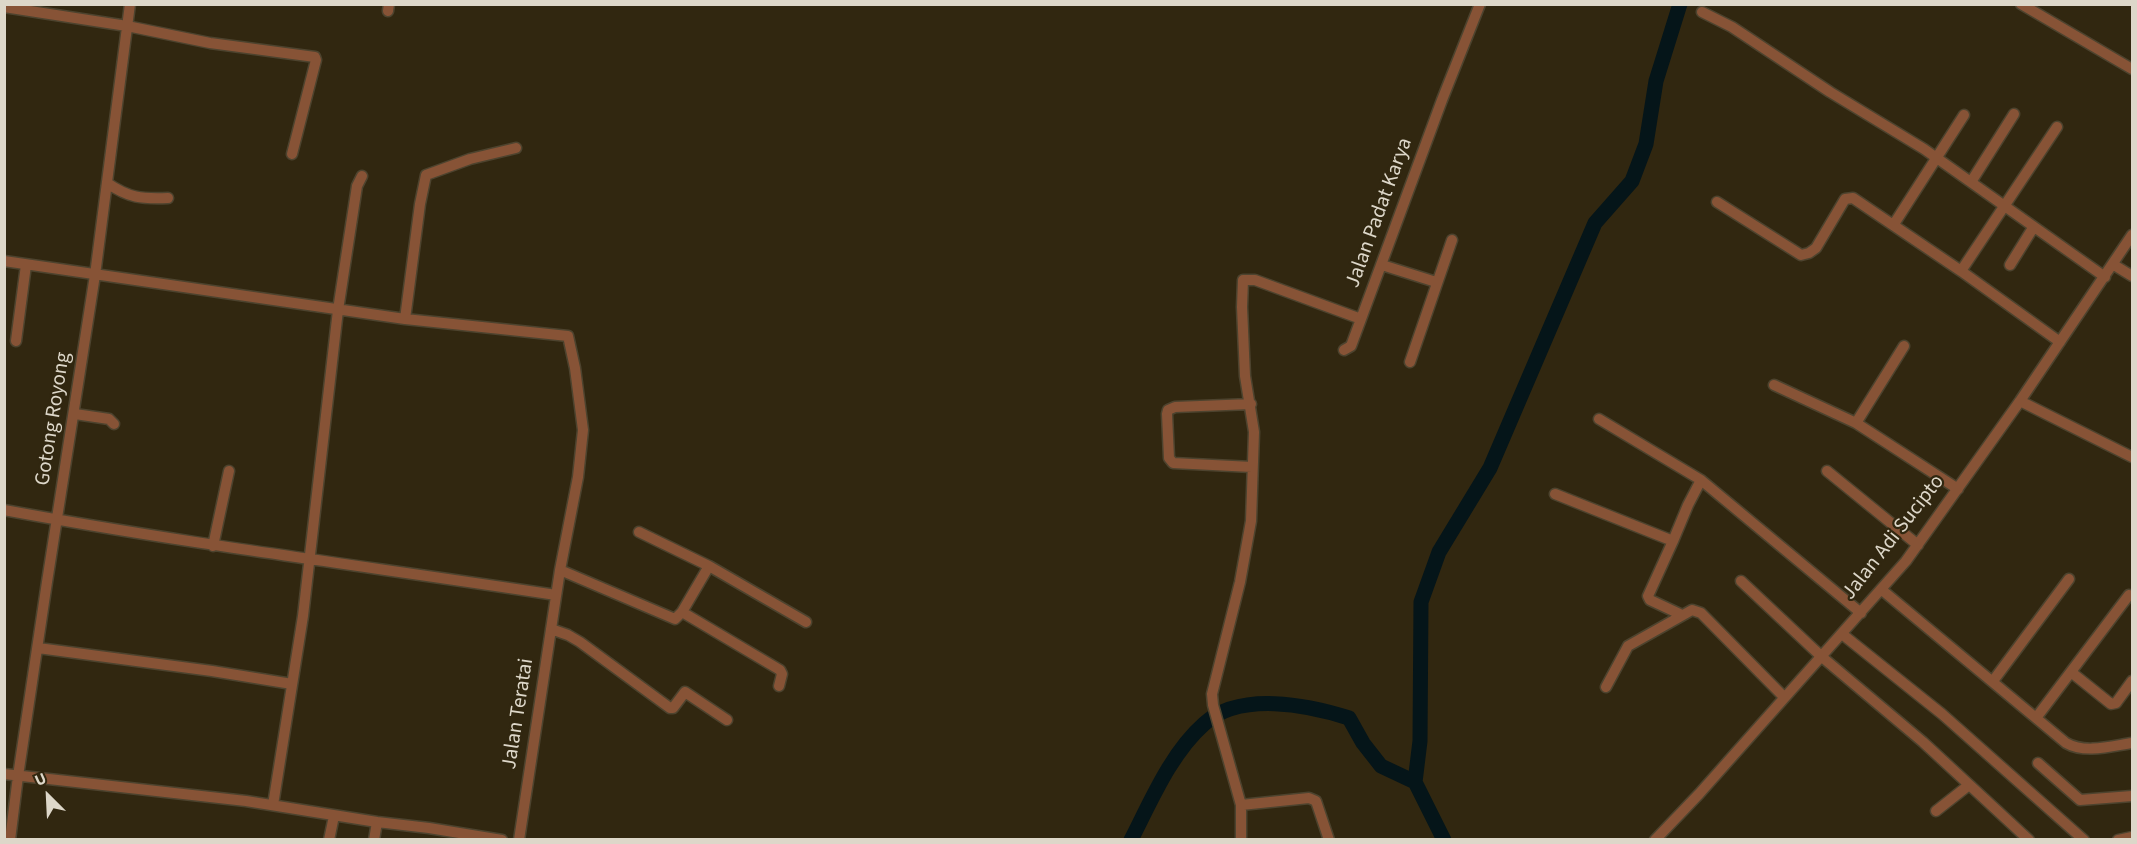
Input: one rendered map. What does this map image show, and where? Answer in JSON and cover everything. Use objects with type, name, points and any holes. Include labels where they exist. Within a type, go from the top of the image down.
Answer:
[{"type":"street","name":"Gotong Royong","points":[[10,840],[95,275],[130,4]]},
{"type":"street","name":"Jalan Padat Karya","points":[[1251,404],[1245,376],[1243,345],[1243,280],[1255,280],[1361,319],[1480,4]]},
{"type":"street","points":[[2021,4],[2133,69]]},
{"type":"street","points":[[4,7],[127,26],[210,43],[315,57],[308,95],[292,154]]},
{"type":"street","points":[[1702,12],[1732,27],[1830,92],[1935,157],[2105,277]]},
{"type":"street","points":[[1894,224],[1964,114]]},
{"type":"street","points":[[1971,182],[2014,114]]},
{"type":"street","points":[[1961,271],[2057,127]]},
{"type":"street","points":[[4,261],[405,319],[426,175],[470,159],[516,148]]},
{"type":"street","points":[[273,806],[310,560],[338,310],[357,186],[362,176]]},
{"type":"street","points":[[107,183],[128,195],[168,198]]},
{"type":"street","points":[[1717,202],[1801,255],[1816,248],[1847,197],[1853,198],[1894,224],[2060,342]]},
{"type":"street","points":[[2010,265],[2033,228]]},
{"type":"street","name":"Jalan Adi Sucipto","points":[[1655,840],[1882,590],[1918,545],[2133,235]]},
{"type":"street","points":[[1410,362],[1452,240]]},
{"type":"street","points":[[16,341],[26,265]]},
{"type":"street","points":[[1382,265],[1436,282]]},
{"type":"street","points":[[2114,265],[2133,276]]},
{"type":"street","name":"Jalan Teratai","points":[[405,319],[568,336],[583,430],[578,477],[560,570],[519,840]]},
{"type":"street","points":[[1344,350],[1352,346],[1361,319]]},
{"type":"street","points":[[1856,423],[1904,346]]},
{"type":"street","points":[[1774,385],[1856,423],[1958,489]]},
{"type":"street","points":[[2020,401],[2133,457]]},
{"type":"street","points":[[1241,840],[1240,805],[1213,705],[1213,685],[1240,582],[1251,521],[1254,432],[1251,404],[1175,406],[1168,410],[1169,458],[1173,464],[1252,467]]},
{"type":"street","points":[[75,414],[108,419],[114,424]]},
{"type":"street","points":[[1599,419],[1701,480],[1861,613]]},
{"type":"street","points":[[213,546],[229,471]]},
{"type":"street","points":[[1827,471],[1918,545]]},
{"type":"street","points":[[1682,615],[1650,600],[1648,596],[1701,480]]},
{"type":"street","points":[[1555,494],[1673,541]]},
{"type":"street","points":[[4,510],[213,546],[556,595]]},
{"type":"street","points":[[639,532],[709,566],[806,622]]},
{"type":"street","points":[[560,570],[672,619],[677,618],[682,612],[709,566]]},
{"type":"street","points":[[1993,681],[2069,579]]},
{"type":"street","points":[[1741,581],[1822,657],[1923,742],[2029,840]]},
{"type":"street","points":[[1882,590],[2066,743],[2073,747],[2098,748],[2133,743]]},
{"type":"street","points":[[2036,718],[2129,595]]},
{"type":"street","points":[[1606,687],[1628,646],[1692,610],[1701,613],[1784,697]]},
{"type":"street","points":[[682,612],[780,670],[782,674],[779,686]]},
{"type":"street","points":[[551,629],[567,634],[580,642],[670,708],[673,708],[685,692],[727,720]]},
{"type":"street","points":[[1842,634],[1942,714],[2084,840]]},
{"type":"street","points":[[38,648],[292,684]]},
{"type":"street","points":[[2072,672],[2111,704],[2116,703],[2133,681]]},
{"type":"street","points":[[2038,764],[2080,800],[2133,796]]},
{"type":"street","points":[[4,774],[273,806],[502,840]]},
{"type":"street","points":[[1936,811],[1969,785]]},
{"type":"street","points":[[1240,805],[1309,798],[1316,801],[1329,840]]},
{"type":"street","points":[[329,840],[334,816]]},
{"type":"street","points":[[374,840],[377,822]]},
{"type":"street","points":[[2118,840],[2133,837]]},
{"type":"waterway","points":[[1444,840],[1415,782],[1420,741],[1421,602],[1439,552],[1490,468],[1595,223],[1632,181],[1646,144],[1656,81],[1680,4]]},
{"type":"waterway","points":[[1131,840],[1163,778],[1181,749],[1204,724],[1236,707],[1255,704],[1295,705],[1349,718],[1363,743],[1381,766],[1415,782]]}]
